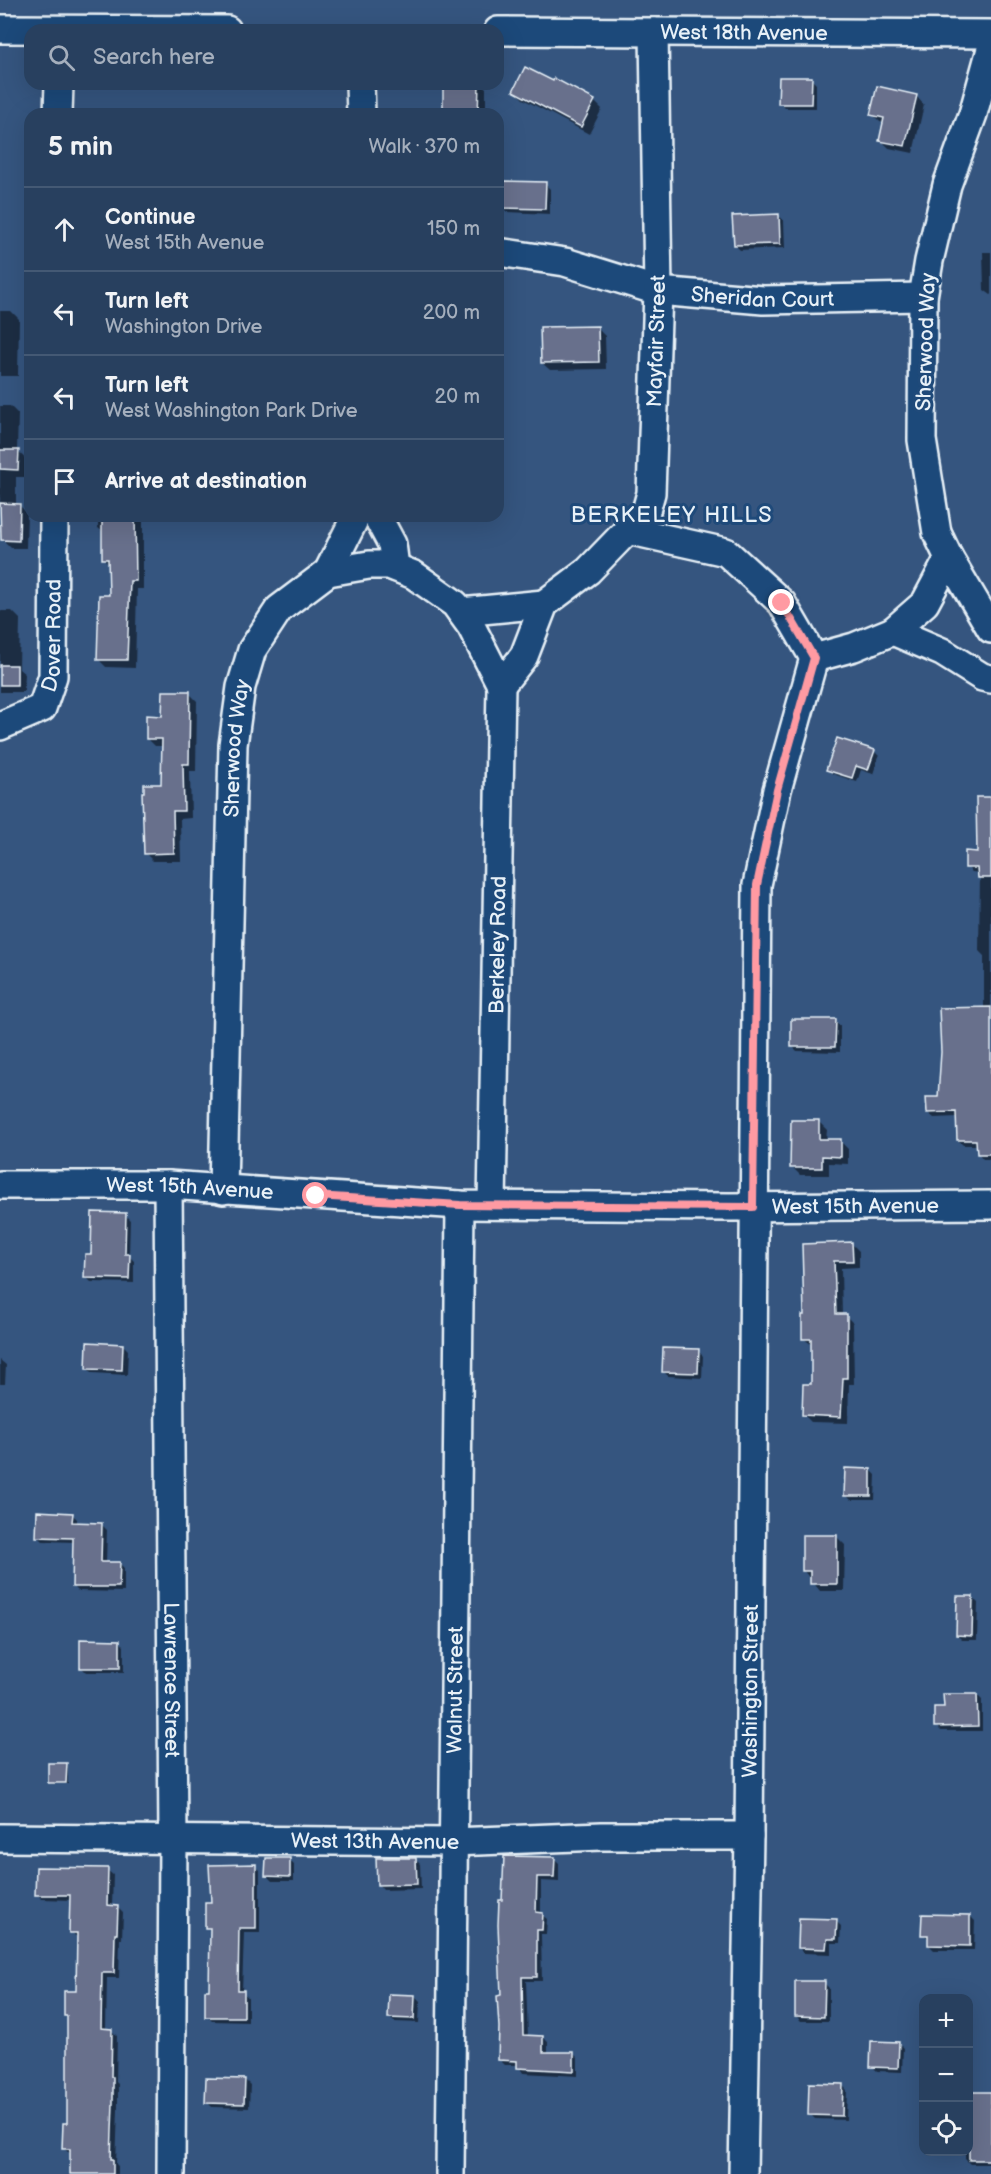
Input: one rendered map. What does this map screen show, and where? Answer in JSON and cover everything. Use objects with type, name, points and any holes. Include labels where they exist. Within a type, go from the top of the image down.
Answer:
[{"type":"street","points":[[0,29],[24,29]]},
{"type":"street","name":"West 18th Avenue","points":[[504,32],[991,34]]},
{"type":"street","name":"Mayfair Street","points":[[544,604],[588,571],[646,511],[651,493],[658,291],[654,32]]},
{"type":"street","name":"Sherwood Way","points":[[991,49],[973,114],[947,185],[929,261],[923,297],[922,440],[937,532],[949,558],[991,629]]},
{"type":"street","points":[[58,108],[59,90]]},
{"type":"street","points":[[360,90],[361,108]]},
{"type":"street","name":"Sheridan Court","points":[[504,253],[565,262],[658,291],[763,300],[923,297]]},
{"type":"street","name":"Dover Road","points":[[0,726],[42,708],[53,676],[54,522]]},
{"type":"street","points":[[328,572],[353,522]]},
{"type":"street","points":[[380,522],[392,544],[395,567]]},
{"type":"street","points":[[627,530],[726,552],[782,603],[814,658],[854,647],[893,631],[925,603],[949,558]]},
{"type":"street","name":"Sherwood Way","points":[[223,1190],[233,744],[242,687],[252,650],[279,609],[328,572],[388,564],[414,575],[455,604],[471,626],[501,685]]},
{"type":"street","points":[[461,612],[544,604],[524,656],[501,685]]},
{"type":"street","points":[[893,631],[942,652],[982,677],[991,679]]},
{"type":"street","name":"Washington Street","points":[[743,2174],[749,1836],[757,885],[777,790],[814,658]]},
{"type":"street","name":"Berkeley Road","points":[[492,1205],[501,685]]},
{"type":"street","name":"West 15th Avenue","points":[[0,1185],[168,1185],[460,1205],[753,1207],[991,1205]]},
{"type":"street","name":"Lawrence Street","points":[[168,1185],[173,1839],[171,2174]]},
{"type":"street","name":"Walnut Street","points":[[450,2174],[460,1205]]},
{"type":"street","name":"West 13th Avenue","points":[[0,1838],[452,1842],[602,1836],[749,1836]]},
{"type":"building","points":[[525,67],[553,81],[554,78],[595,100],[581,127],[513,91]]},
{"type":"building","points":[[779,77],[812,77],[811,104],[778,104]]},
{"type":"building","points":[[877,86],[917,95],[905,146],[879,141],[884,118],[870,115]]},
{"type":"building","points":[[443,90],[479,90],[478,108],[443,108]]},
{"type":"building","points":[[504,181],[546,182],[545,209],[504,208]]},
{"type":"building","points":[[779,214],[780,244],[734,245],[732,216]]},
{"type":"building","points":[[598,326],[599,362],[541,363],[540,327]]},
{"type":"building","points":[[0,450],[19,450],[18,470],[0,469]]},
{"type":"building","points":[[0,503],[20,504],[19,541],[1,540]]},
{"type":"building","points":[[102,522],[135,522],[136,581],[130,581],[127,660],[97,660],[99,595],[109,595],[108,559],[102,559]]},
{"type":"building","points":[[0,665],[17,665],[17,685],[0,685]]},
{"type":"building","points":[[163,691],[190,691],[189,764],[183,764],[184,811],[173,811],[174,853],[144,854],[142,792],[144,792],[144,784],[161,784],[162,739],[146,739],[146,715],[162,716]]},
{"type":"building","points":[[837,738],[875,750],[868,770],[856,766],[852,778],[826,770]]},
{"type":"building","points":[[976,797],[991,797],[991,878],[978,878],[977,868],[965,868],[965,851],[977,852]]},
{"type":"building","points":[[991,1007],[991,1154],[977,1154],[976,1140],[957,1140],[956,1112],[927,1113],[926,1097],[938,1097],[941,1052],[939,1008]]},
{"type":"building","points":[[791,1019],[836,1019],[835,1047],[791,1047]]},
{"type":"building","points":[[791,1120],[819,1120],[819,1139],[841,1139],[841,1157],[822,1156],[822,1168],[790,1168]]},
{"type":"building","points":[[92,1212],[126,1213],[125,1254],[130,1254],[129,1279],[84,1278],[85,1254],[91,1254]]},
{"type":"building","points":[[852,1242],[853,1261],[834,1261],[836,1314],[847,1314],[847,1378],[843,1378],[841,1417],[802,1415],[803,1384],[811,1384],[811,1339],[802,1339],[802,1315],[804,1315],[802,1244]]},
{"type":"building","points":[[87,1342],[123,1344],[122,1370],[86,1369]]},
{"type":"building","points":[[663,1348],[699,1349],[698,1373],[662,1372]]},
{"type":"building","points":[[845,1468],[871,1469],[871,1496],[844,1496]]},
{"type":"building","points":[[37,1511],[73,1513],[72,1522],[102,1523],[101,1562],[120,1562],[119,1587],[72,1587],[73,1538],[36,1537]]},
{"type":"building","points":[[802,1535],[837,1535],[837,1584],[810,1584],[810,1571],[802,1571]]},
{"type":"building","points":[[957,1596],[973,1596],[972,1636],[956,1635]]},
{"type":"building","points":[[80,1639],[120,1640],[120,1668],[80,1668]]},
{"type":"building","points":[[943,1694],[977,1694],[978,1726],[934,1727],[934,1707],[944,1707]]},
{"type":"building","points":[[48,1763],[67,1763],[66,1783],[48,1783]]},
{"type":"building","points":[[504,1856],[555,1857],[554,1877],[537,1877],[536,1912],[543,1913],[542,1930],[537,1930],[537,1977],[522,1977],[523,2035],[543,2036],[543,2052],[574,2052],[574,2071],[517,2068],[517,2061],[498,2060],[497,1996],[501,1995],[498,1925],[499,1900],[502,1900]]},
{"type":"building","points":[[266,1858],[290,1858],[290,1877],[265,1876]]},
{"type":"building","points":[[376,1858],[416,1858],[417,1884],[377,1885]]},
{"type":"building","points":[[256,1864],[256,1928],[239,1928],[238,1990],[244,1990],[244,2017],[205,2017],[205,1990],[209,1990],[210,1928],[205,1928],[205,1902],[211,1902],[209,1865]]},
{"type":"building","points":[[36,1867],[108,1868],[107,1905],[118,1906],[114,1973],[102,1973],[101,2028],[112,2029],[111,2159],[113,2159],[113,2174],[70,2174],[70,2149],[62,2149],[63,2123],[67,2123],[67,2016],[64,2016],[64,1991],[76,1991],[77,1933],[69,1933],[70,1895],[35,1895]]},
{"type":"building","points":[[922,1914],[970,1915],[970,1946],[928,1945],[928,1935],[921,1935]]},
{"type":"building","points":[[799,1918],[837,1919],[836,1939],[827,1939],[826,1949],[798,1948]]},
{"type":"building","points":[[795,1981],[825,1981],[824,2017],[795,2016]]},
{"type":"building","points":[[389,1994],[415,1995],[414,2019],[388,2018]]},
{"type":"building","points":[[871,2041],[899,2042],[898,2068],[870,2067]]},
{"type":"building","points":[[206,2078],[245,2079],[244,2104],[205,2103]]},
{"type":"building","points":[[809,2083],[843,2084],[842,2116],[808,2115]]},
{"type":"building","points":[[973,2092],[991,2092],[991,2160],[969,2160],[969,2156],[973,2156]]},
{"type":"district","name":"BERKELEY HILLS","points":[[672,515]]},
{"type":"route","points":[[316,1196],[460,1205],[753,1207],[757,885],[777,790],[814,658],[782,603]]}]
